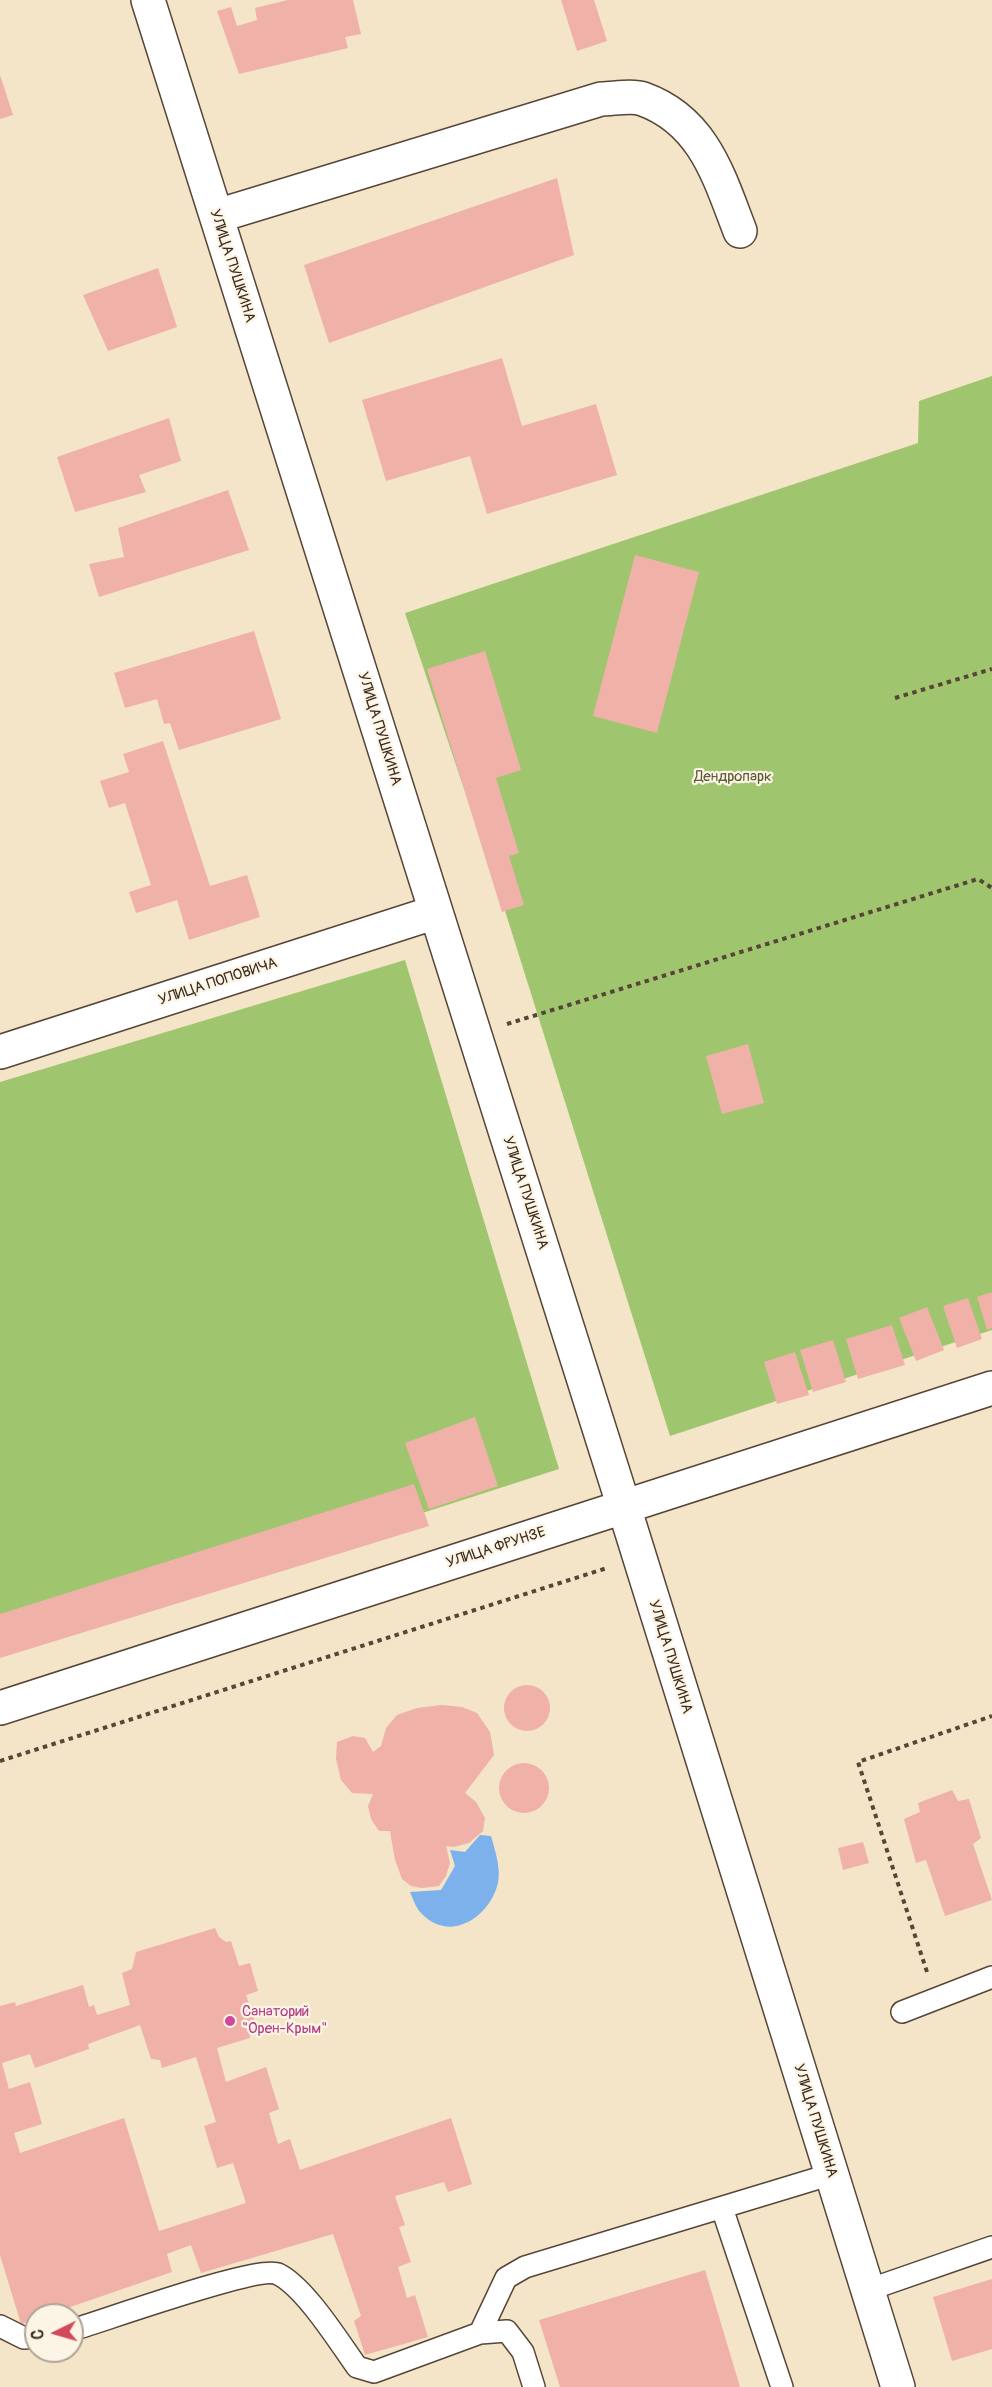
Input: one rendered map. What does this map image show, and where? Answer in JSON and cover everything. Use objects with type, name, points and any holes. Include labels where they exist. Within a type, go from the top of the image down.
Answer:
[{"type":"street","name":"УЛИЦА ПУШКИНА","points":[[148,0],[624,1507],[898,2387]]},
{"type":"street","points":[[217,216],[602,99],[641,98],[688,126],[716,169],[740,231]]},
{"type":"street","name":"УЛИЦА ПОПОВИЧА","points":[[0,1052],[436,912]]},
{"type":"street","name":"УЛИЦА ФРУНЗЕ","points":[[0,1708],[992,1388]]},
{"type":"lane","points":[[902,2012],[992,1977]]},
{"type":"lane","points":[[480,2333],[506,2278],[525,2267],[832,2174]]},
{"type":"lane","points":[[722,2208],[782,2387]]},
{"type":"lane","points":[[868,2290],[992,2247]]},
{"type":"lane","points":[[84,2326],[219,2283],[275,2272],[293,2282],[357,2367],[374,2372],[480,2333],[507,2331],[523,2352],[534,2387]]},
{"type":"lane","points":[[0,2326],[24,2338]]},
{"type":"path","points":[[895,698],[992,669]]},
{"type":"path","points":[[474,1034],[978,879],[992,888]]},
{"type":"path","points":[[0,1761],[640,1558]]},
{"type":"path","points":[[935,1999],[858,1762],[992,1716]]},
{"type":"green space","name":"Дендропарк","points":[[992,376],[992,1330],[670,1436],[506,914],[405,613],[918,443],[919,401]]},
{"type":"green space","points":[[405,960],[559,1469],[0,1649],[0,1082]]},
{"type":"water","points":[[480,1835],[491,1836],[496,1853],[499,1877],[494,1895],[478,1916],[467,1922],[456,1926],[444,1926],[432,1922],[419,1911],[410,1892],[441,1890],[455,1866],[450,1850],[465,1852]]},
{"type":"building","points":[[288,0],[353,0],[361,34],[345,37],[348,48],[239,74],[217,11],[231,7],[237,26],[257,20],[255,8]]},
{"type":"building","points":[[561,0],[594,0],[607,41],[577,51]]},
{"type":"building","points":[[0,75],[13,115],[0,119]]},
{"type":"building","points":[[557,178],[574,255],[329,343],[304,265]]},
{"type":"building","points":[[158,268],[177,327],[108,351],[83,295]]},
{"type":"building","points":[[502,358],[522,426],[596,404],[617,475],[487,514],[470,456],[386,481],[362,400]]},
{"type":"building","points":[[169,418],[181,461],[139,475],[146,492],[75,512],[57,457]]},
{"type":"building","points":[[228,490],[249,550],[99,597],[89,564],[124,557],[118,528]]},
{"type":"building","points":[[635,555],[699,572],[657,733],[593,716]]},
{"type":"building","points":[[254,631],[281,719],[179,750],[170,723],[164,724],[157,699],[125,708],[114,673]]},
{"type":"building","points":[[485,651],[521,770],[496,778],[519,853],[509,856],[524,905],[502,912],[427,669]]},
{"type":"building","points":[[163,741],[210,886],[247,875],[260,917],[189,940],[177,900],[136,913],[129,892],[151,885],[125,803],[109,808],[100,781],[129,772],[123,754]]},
{"type":"building","points":[[748,1044],[764,1103],[722,1114],[706,1056]]},
{"type":"building","points":[[992,1292],[992,1328],[987,1330],[977,1297]]},
{"type":"building","points":[[968,1298],[982,1339],[957,1348],[943,1306]]},
{"type":"building","points":[[927,1307],[944,1350],[916,1361],[899,1318]]},
{"type":"building","points":[[892,1325],[905,1365],[858,1379],[846,1339]]},
{"type":"building","points":[[833,1340],[846,1382],[813,1392],[800,1350]]},
{"type":"building","points":[[795,1352],[809,1395],[777,1404],[764,1362]]},
{"type":"building","points":[[475,1417],[498,1486],[429,1509],[405,1443]]},
{"type":"building","points":[[414,1484],[429,1526],[0,1658],[0,1614]]},
{"type":"building","points":[[527,1685],[543,1692],[550,1708],[543,1724],[527,1731],[511,1724],[504,1708],[511,1692]]},
{"type":"building","points":[[442,1705],[462,1707],[477,1713],[490,1732],[494,1755],[465,1793],[476,1802],[485,1818],[483,1831],[469,1843],[454,1847],[446,1846],[450,1863],[446,1876],[439,1886],[422,1888],[411,1886],[402,1879],[395,1860],[390,1831],[379,1831],[371,1819],[368,1806],[373,1794],[352,1793],[341,1780],[336,1759],[337,1742],[353,1736],[365,1738],[373,1752],[381,1746],[386,1728],[397,1715],[417,1708]]},
{"type":"building","points":[[524,1763],[533,1765],[544,1774],[549,1788],[547,1797],[538,1808],[524,1813],[515,1811],[504,1802],[499,1788],[501,1779],[510,1768]]},
{"type":"building","points":[[952,1790],[958,1801],[969,1799],[981,1838],[973,1844],[992,1900],[945,1916],[926,1860],[916,1863],[904,1819],[920,1812],[918,1803]]},
{"type":"building","points":[[863,1842],[869,1863],[843,1870],[838,1848]]},
{"type":"building","points":[[215,1928],[219,1937],[226,1942],[231,1941],[239,1966],[250,1963],[258,1991],[246,1995],[255,2021],[249,2028],[250,2038],[217,2048],[226,2082],[266,2067],[279,2109],[269,2113],[278,2144],[290,2139],[300,2170],[451,2118],[472,2184],[448,2192],[444,2182],[395,2196],[405,2225],[399,2227],[411,2262],[398,2267],[407,2298],[415,2295],[428,2337],[365,2355],[354,2321],[361,2316],[333,2234],[201,2273],[191,2245],[167,2254],[172,2272],[82,2303],[24,2303],[24,2323],[21,2324],[0,2255],[0,2006],[15,2002],[16,2006],[83,1985],[89,2007],[94,2005],[97,2015],[130,2005],[122,1973],[132,1969],[136,1952]],"holes":[[[140,2025],[151,2059],[160,2060],[162,2068],[196,2057],[216,2122],[204,2126],[217,2168],[233,2163],[246,2203],[159,2231],[124,2118],[20,2153],[14,2133],[42,2124],[30,2082],[9,2089],[2,2063],[30,2054],[35,2068],[89,2049],[88,2044]]]},
{"type":"building","points":[[705,2270],[740,2387],[560,2387],[539,2320]]},
{"type":"building","points":[[992,2279],[992,2349],[952,2361],[933,2297]]},
{"type":"place","name":"Санаторий \"Орен-Крым\"","points":[[230,2021]]}]
